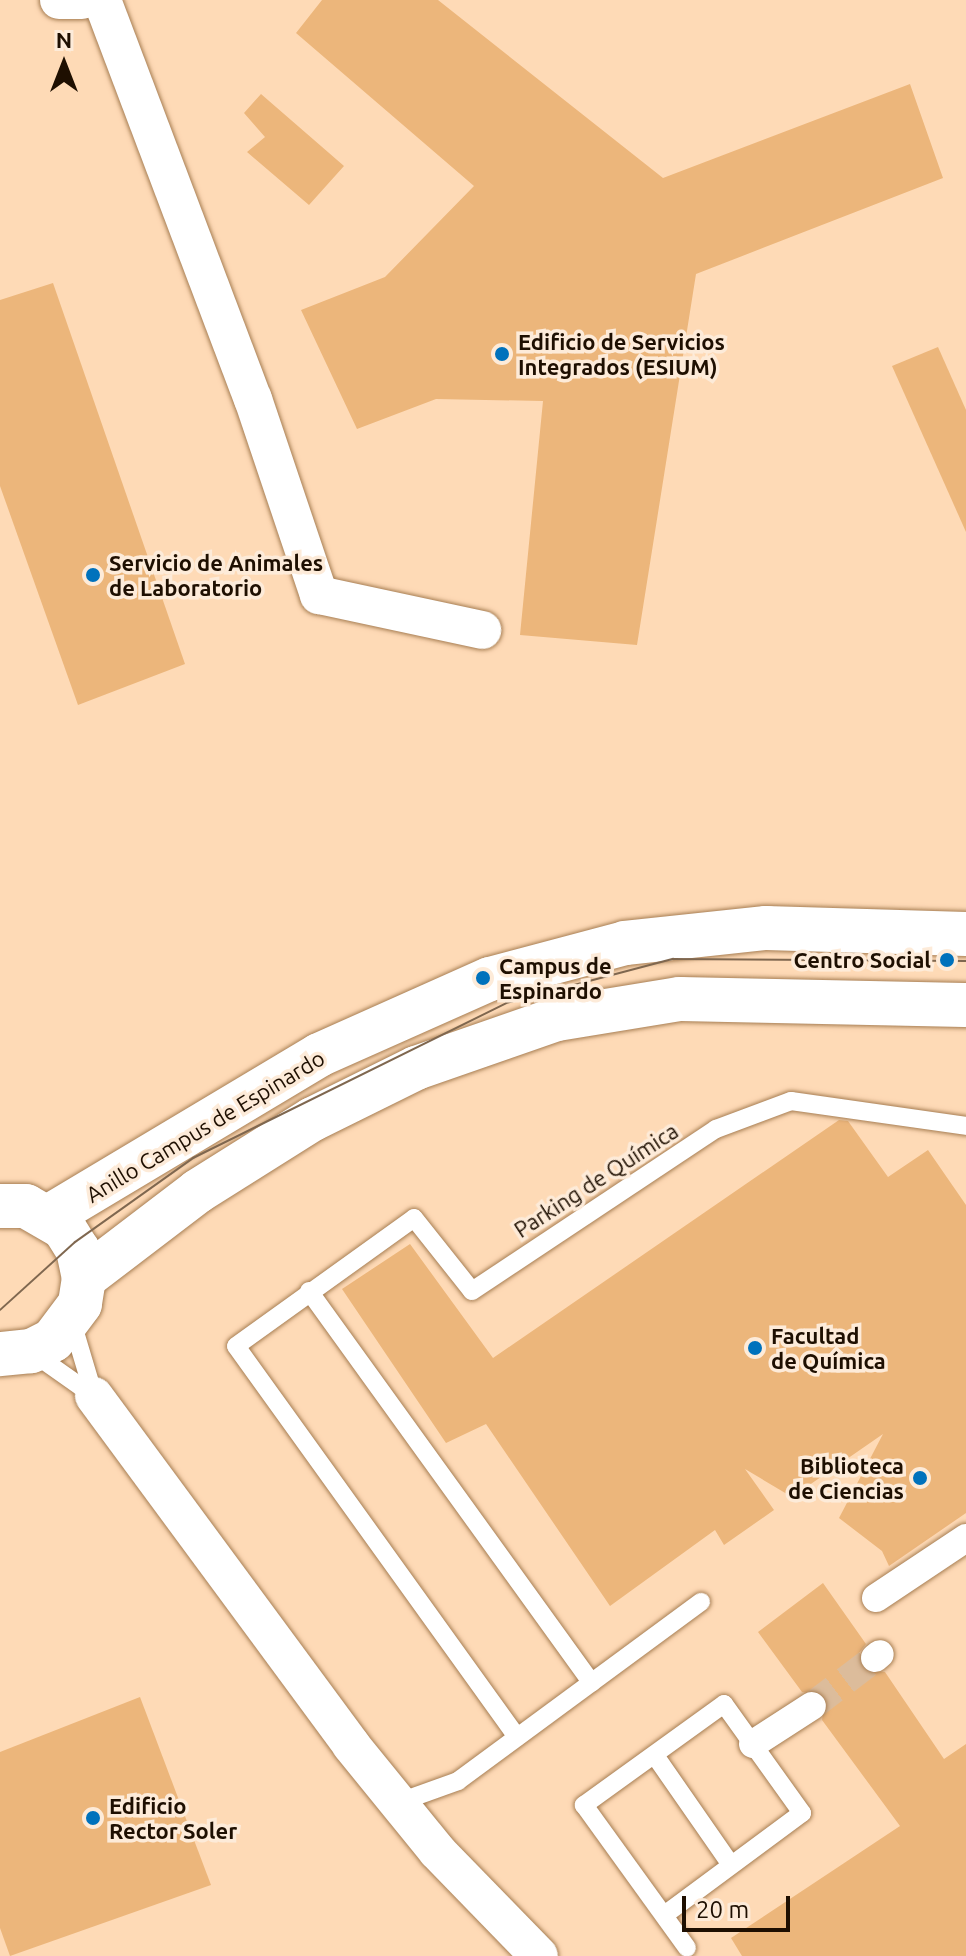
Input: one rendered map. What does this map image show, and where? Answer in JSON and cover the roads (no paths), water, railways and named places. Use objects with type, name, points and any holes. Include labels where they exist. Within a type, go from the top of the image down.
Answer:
[{"type":"main road","name":"Anillo Campus de Espinardo","points":[[19,1204],[97,1193],[184,1134],[319,1055],[490,979],[625,943],[766,928],[966,934]]},
{"type":"main road","points":[[12,1358],[72,1321],[84,1278],[198,1191],[313,1119],[416,1068],[557,1019],[679,999],[966,1005]]},
{"type":"main road","name":"Anillo Campus de Espinardo","points":[[19,1204],[75,1242],[84,1278]]},
{"type":"street","points":[[59,0],[82,0]]},
{"type":"street","points":[[102,0],[319,595],[482,630]]},
{"type":"street","points":[[94,1396],[219,1574],[397,1803],[539,1956]]},
{"type":"street","points":[[876,1598],[966,1538]]},
{"type":"street","points":[[753,1744],[812,1706]]},
{"type":"lane","name":"Parking de Química","points":[[517,1737],[236,1346],[414,1218],[472,1291],[716,1129],[791,1101],[966,1126]]},
{"type":"lane","points":[[309,1291],[592,1683]]},
{"type":"lane","points":[[72,1321],[94,1396]]},
{"type":"lane","points":[[12,1358],[94,1396]]},
{"type":"lane","points":[[397,1803],[458,1781],[701,1602]]},
{"type":"lane","points":[[667,1913],[802,1813],[724,1704],[656,1757],[584,1805],[667,1913],[686,1953]]},
{"type":"lane","points":[[656,1757],[731,1865]]},
{"type":"tunnel","points":[[812,1706],[875,1658]]},
{"type":"tram line","points":[[0,1310],[75,1242],[193,1158],[506,1003],[673,959],[966,961]]},
{"type":"place","name":"Edificio de Servicios Integrados (ESIUM)","points":[[502,354]]},
{"type":"place","name":"Servicio de Animales de Laboratorio","points":[[93,575]]},
{"type":"place","name":"Centro Social","points":[[947,960]]},
{"type":"place","name":"Campus de Espinardo","points":[[483,978]]},
{"type":"place","name":"Facultad de Química","points":[[755,1348]]},
{"type":"place","name":"Biblioteca de Ciencias","points":[[920,1478]]},
{"type":"place","name":"Edificio Rector Soler","points":[[93,1818]]}]
